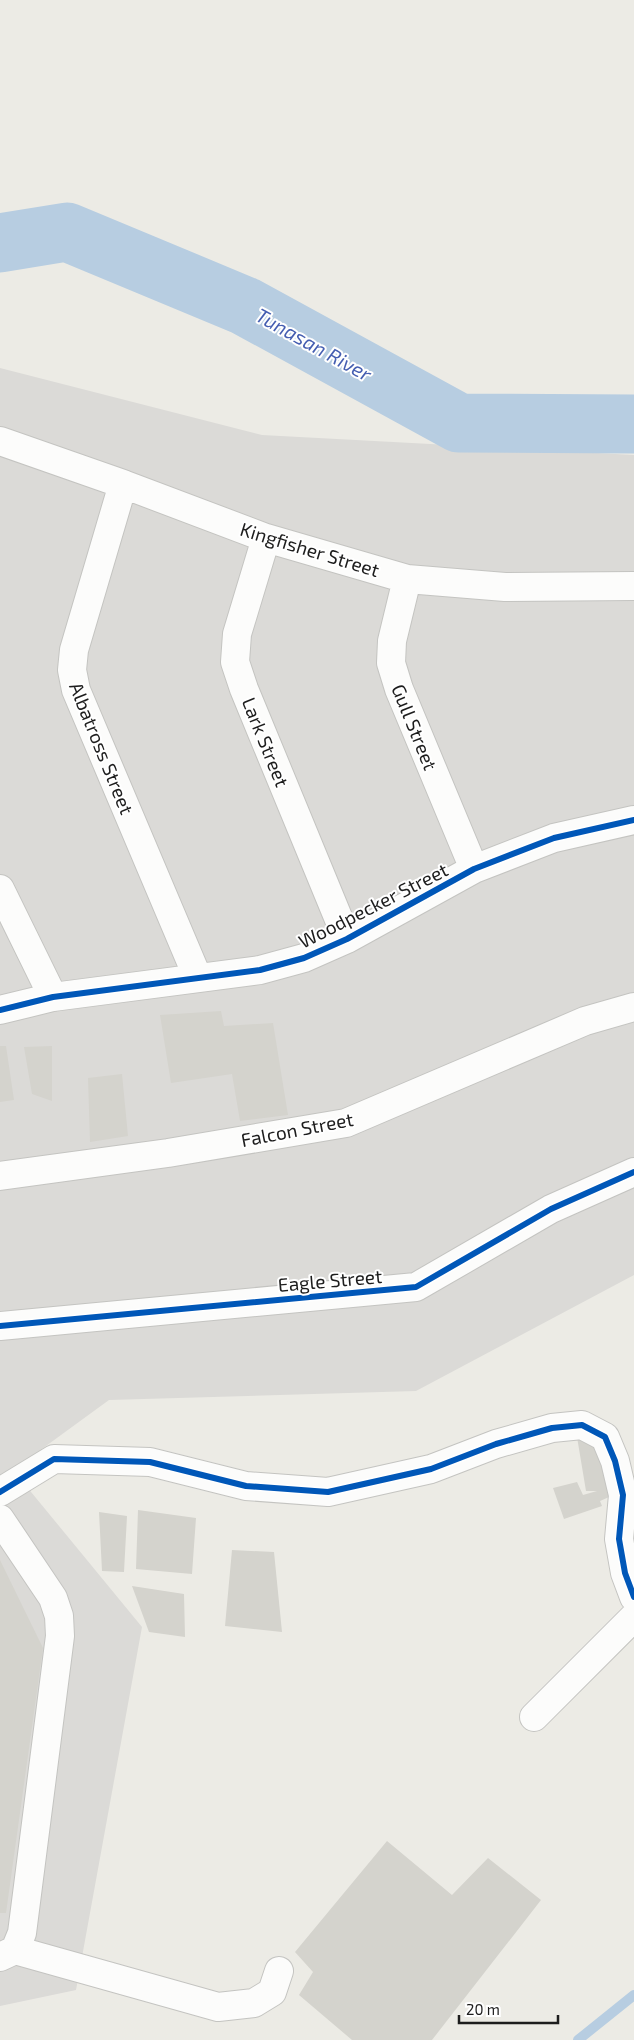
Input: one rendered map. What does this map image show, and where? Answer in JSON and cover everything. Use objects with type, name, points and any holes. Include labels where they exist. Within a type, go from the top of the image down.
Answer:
[{"type":"street","name":"Kingfisher Street","points":[[0,441],[123,484],[266,538],[407,579],[505,587],[634,586]]},
{"type":"street","name":"Albatross Street","points":[[123,484],[74,650],[72,670],[76,690],[196,976]]},
{"type":"street","name":"Lark Street","points":[[266,538],[237,634],[235,662],[244,689],[347,939]]},
{"type":"street","name":"Gull Street","points":[[407,579],[392,641],[391,663],[398,690],[474,869]]},
{"type":"street","name":"Woodpecker Street","points":[[0,1010],[53,997],[196,976],[260,970],[304,958],[347,939],[474,869],[554,838],[634,820]]},
{"type":"street","points":[[0,889],[53,997]]},
{"type":"street","name":"Falcon Street","points":[[0,1176],[168,1153],[346,1123],[586,1021],[634,1007]]},
{"type":"street","name":"Eagle Street","points":[[0,1326],[416,1287],[551,1209],[634,1172]]},
{"type":"street","points":[[0,1492],[54,1459],[150,1462],[246,1486],[328,1492],[431,1469],[496,1444],[552,1428],[582,1426],[604,1437],[615,1461],[623,1495],[619,1539],[625,1573],[634,1597]]},
{"type":"street","points":[[0,1518],[53,1598],[59,1616],[60,1636],[22,1933],[7,1954],[218,2006],[254,2003],[272,1992],[279,1971]]},
{"type":"street","points":[[534,1717],[634,1617]]},
{"type":"shaded area","points":[[0,368],[262,435],[634,455],[634,1275],[416,1391],[109,1400],[13,1470],[142,1627],[76,1990],[0,2006]]},
{"type":"building","points":[[221,1011],[224,1026],[273,1023],[288,1115],[240,1121],[232,1074],[171,1083],[160,1015]]},
{"type":"building","points":[[0,1046],[6,1046],[14,1100],[0,1102]]},
{"type":"building","points":[[52,1046],[52,1101],[32,1094],[24,1047]]},
{"type":"building","points":[[122,1074],[128,1136],[90,1142],[88,1078]]},
{"type":"building","points":[[577,1437],[602,1437],[616,1494],[600,1501],[602,1506],[564,1519],[553,1488],[577,1482],[583,1495],[597,1491],[586,1491]]},
{"type":"building","points":[[138,1510],[196,1518],[192,1574],[136,1569]]},
{"type":"building","points":[[99,1512],[127,1516],[124,1572],[102,1571]]},
{"type":"building","points":[[232,1550],[274,1552],[282,1632],[225,1626]]},
{"type":"building","points":[[0,1560],[43,1648],[6,1913],[0,1913]]},
{"type":"building","points":[[132,1586],[184,1594],[185,1637],[149,1632]]},
{"type":"building","points":[[387,1841],[452,1895],[488,1858],[541,1900],[432,2040],[352,2040],[299,1995],[313,1972],[295,1952]]},
{"type":"waterway","name":"Tunasan River","points":[[0,243],[67,232],[245,306],[459,423],[634,424]]},
{"type":"waterway","points":[[578,2040],[634,1995]]},
{"type":"cycle path","points":[[0,1010],[53,997],[260,970],[304,958],[347,939],[474,869],[554,838],[634,820]]},
{"type":"cycle path","points":[[0,1326],[416,1287],[551,1209],[634,1172]]},
{"type":"cycle path","points":[[0,1492],[54,1459],[150,1462],[246,1486],[328,1492],[431,1469],[496,1444],[552,1428],[582,1425],[605,1437],[615,1461],[623,1495],[619,1539],[625,1573],[634,1597]]}]
